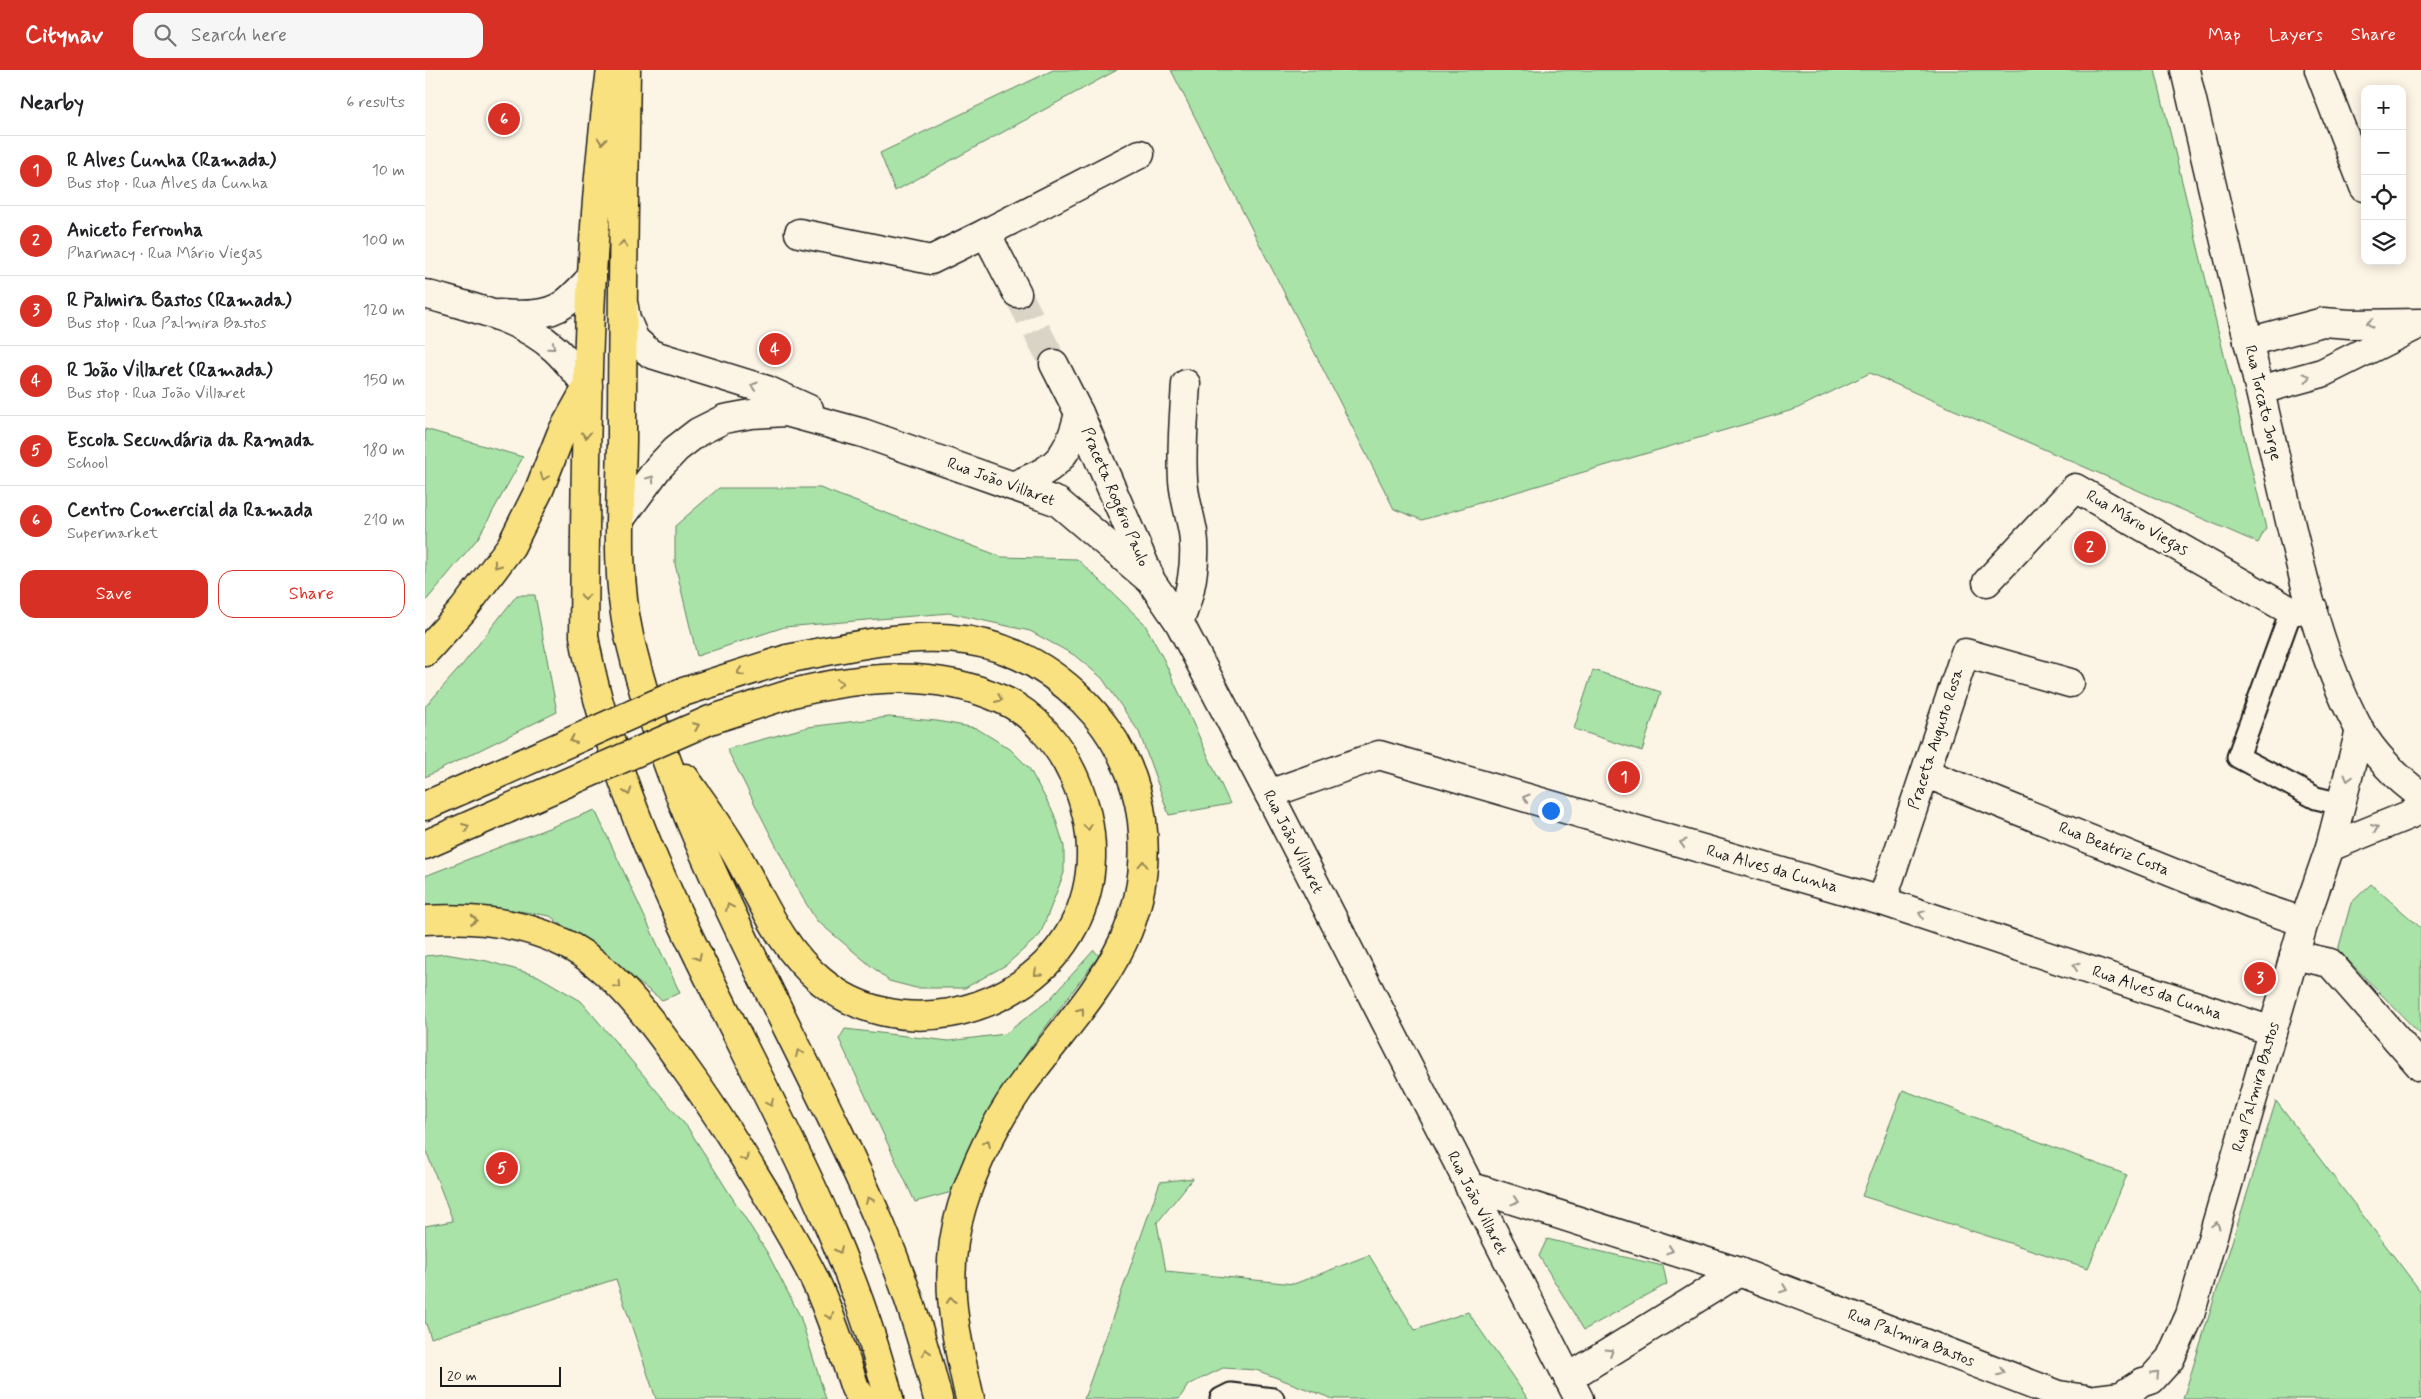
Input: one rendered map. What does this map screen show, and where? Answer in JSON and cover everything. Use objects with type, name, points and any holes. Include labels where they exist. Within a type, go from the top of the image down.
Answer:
[{"type":"main road","points":[[611,70],[601,148],[592,277],[587,386],[584,636],[597,696],[628,792],[661,877],[780,1121],[843,1259],[867,1323],[889,1399]]},
{"type":"main road","points":[[626,70],[622,293],[621,518],[621,581],[624,610],[637,664],[663,749],[717,880],[882,1228],[915,1317],[939,1399]]},
{"type":"main road","points":[[425,652],[463,610],[511,546],[539,490],[561,434],[587,386]]},
{"type":"main road","points":[[425,806],[680,694],[787,659],[869,642],[936,638],[966,640],[1018,654],[1038,664],[1062,681],[1100,720],[1120,751],[1133,778],[1140,806],[1144,837],[1144,866],[1140,892],[1120,950],[1086,1005],[1020,1088],[999,1120],[971,1178],[961,1209],[950,1263],[953,1321],[970,1399]]},
{"type":"main road","points":[[425,845],[710,720],[793,693],[830,684],[867,679],[903,677],[934,680],[974,689],[1005,700],[1030,718],[1051,739],[1067,763],[1079,790],[1087,817],[1091,871],[1076,921],[1063,945],[1049,962],[1028,982],[997,999],[968,1009],[934,1016],[907,1016],[860,1006],[820,980],[788,947],[767,914],[720,826],[663,749]]},
{"type":"main road","points":[[425,920],[478,919],[533,931],[581,953],[605,971],[632,1000],[663,1038],[741,1150],[795,1243],[818,1287],[855,1388],[863,1399]]},
{"type":"street","name":"Rua Torcato Jorge","points":[[2185,70],[2260,390],[2302,609],[2360,730],[2388,766],[2421,795]]},
{"type":"street","points":[[2319,70],[2361,179]]},
{"type":"street","points":[[799,233],[931,260],[986,234],[1140,154]]},
{"type":"street","points":[[986,234],[1017,293]]},
{"type":"street","points":[[495,314],[529,315],[548,311],[563,305],[592,277]]},
{"type":"street","name":"Rua João Villaret","points":[[622,293],[626,319],[635,340],[651,354],[767,390],[863,433]]},
{"type":"street","points":[[425,294],[495,314],[536,334],[555,349],[587,386]]},
{"type":"street","points":[[2248,342],[2323,322],[2350,324],[2420,323]]},
{"type":"street","points":[[2260,390],[2323,373],[2420,323]]},
{"type":"street","name":"Praceta Rogério Paulo","points":[[1054,364],[1079,413],[1151,581]]},
{"type":"street","points":[[1179,622],[1189,599],[1193,557],[1193,534],[1183,482],[1182,433],[1187,384]]},
{"type":"street","name":"Rua João Villaret","points":[[621,518],[658,468],[676,449],[698,432],[724,419],[751,414],[786,412],[863,433],[1058,502],[1151,581],[1179,622],[1574,1388]]},
{"type":"street","name":"Praceta Rogério Paulo","points":[[1012,486],[1039,475],[1059,460],[1073,438],[1079,413]]},
{"type":"street","name":"Rua Mário Viegas","points":[[1987,582],[2075,488],[2302,609]]},
{"type":"street","name":"Praceta Augusto Rosa","points":[[1882,901],[1965,653],[2071,683]]},
{"type":"street","name":"Rua Palmira Bastos","points":[[2097,1399],[2121,1396],[2143,1382],[2151,1380],[2170,1358],[2190,1315],[2294,955],[2331,847],[2360,730]]},
{"type":"street","name":"Rua Alves da Cunha","points":[[1269,794],[1379,755],[1882,901],[2272,1031]]},
{"type":"street","name":"Rua Beatriz Costa","points":[[1925,773],[2253,904],[2305,922]]},
{"type":"street","points":[[2331,847],[2421,810]]},
{"type":"street","points":[[2294,955],[2330,963],[2421,1067]]},
{"type":"street","name":"Rua Palmira Bastos","points":[[1469,1186],[1739,1272],[2059,1395],[2085,1399]]},
{"type":"street","points":[[1574,1388],[1739,1272]]},
{"type":"lane","points":[[2302,609],[2238,757],[2316,798],[2341,804]]},
{"type":"lane","points":[[1221,1399],[1231,1394],[1273,1399]]},
{"type":"green space","points":[[1053,70],[1117,70],[895,191],[880,153]]},
{"type":"green space","points":[[1171,70],[2155,70],[2266,528],[2258,543],[1870,373],[1796,409],[1422,520],[1394,509]]},
{"type":"green space","points":[[425,429],[523,457],[478,538],[425,602]]},
{"type":"green space","points":[[719,488],[820,488],[1002,557],[1077,559],[1144,623],[1164,660],[1230,804],[1169,815],[1139,732],[1102,678],[1074,655],[1030,631],[949,613],[784,627],[697,656],[675,564],[675,526]]},
{"type":"green space","points":[[517,595],[535,595],[557,712],[425,777],[425,707],[463,664]]},
{"type":"green space","points":[[1593,670],[1661,692],[1642,751],[1574,729]]},
{"type":"green space","points":[[889,717],[937,721],[976,728],[1010,749],[1029,768],[1054,814],[1064,846],[1064,873],[1040,935],[1006,965],[965,988],[916,988],[889,981],[816,920],[801,895],[727,749],[808,727]]},
{"type":"green space","points":[[595,810],[680,993],[662,1000],[550,916],[500,908],[445,906],[425,909],[425,876]]},
{"type":"green space","points":[[2371,884],[2421,928],[2421,1035],[2338,950],[2351,903]]},
{"type":"green space","points":[[1094,950],[1099,956],[1027,1052],[952,1192],[915,1202],[839,1039],[845,1029],[949,1041],[1005,1034],[1049,1000]]},
{"type":"green space","points":[[445,954],[487,961],[538,976],[581,1001],[688,1128],[768,1254],[800,1316],[826,1399],[656,1399],[616,1279],[431,1338],[425,1321],[425,1226],[453,1221],[425,1148],[425,956]]},
{"type":"green space","points":[[1903,1090],[2127,1175],[2088,1268],[1862,1196]]},
{"type":"green space","points":[[2276,1101],[2421,1292],[2421,1399],[2183,1399]]},
{"type":"green space","points":[[1193,1178],[1157,1223],[1166,1271],[1294,1284],[1369,1255],[1415,1330],[1468,1312],[1528,1399],[1333,1399],[1256,1370],[1223,1368],[1188,1385],[1179,1399],[1084,1399],[1160,1182]]},
{"type":"green space","points":[[1547,1239],[1663,1266],[1667,1284],[1584,1330],[1539,1256]]},
{"type":"tunnel","points":[[1017,293],[1054,364]]},
{"type":"place","name":"Centro Comercial da Ramada","points":[[504,119]]},
{"type":"place","name":"R João Villaret (Ramada)","points":[[775,349]]},
{"type":"place","name":"Aniceto Ferronha","points":[[2090,547]]},
{"type":"place","name":"R Alves Cunha (Ramada)","points":[[1624,777]]},
{"type":"place","name":"R Palmira Bastos (Ramada)","points":[[2260,978]]},
{"type":"place","name":"Escola Secundária da Ramada","points":[[502,1168]]}]
